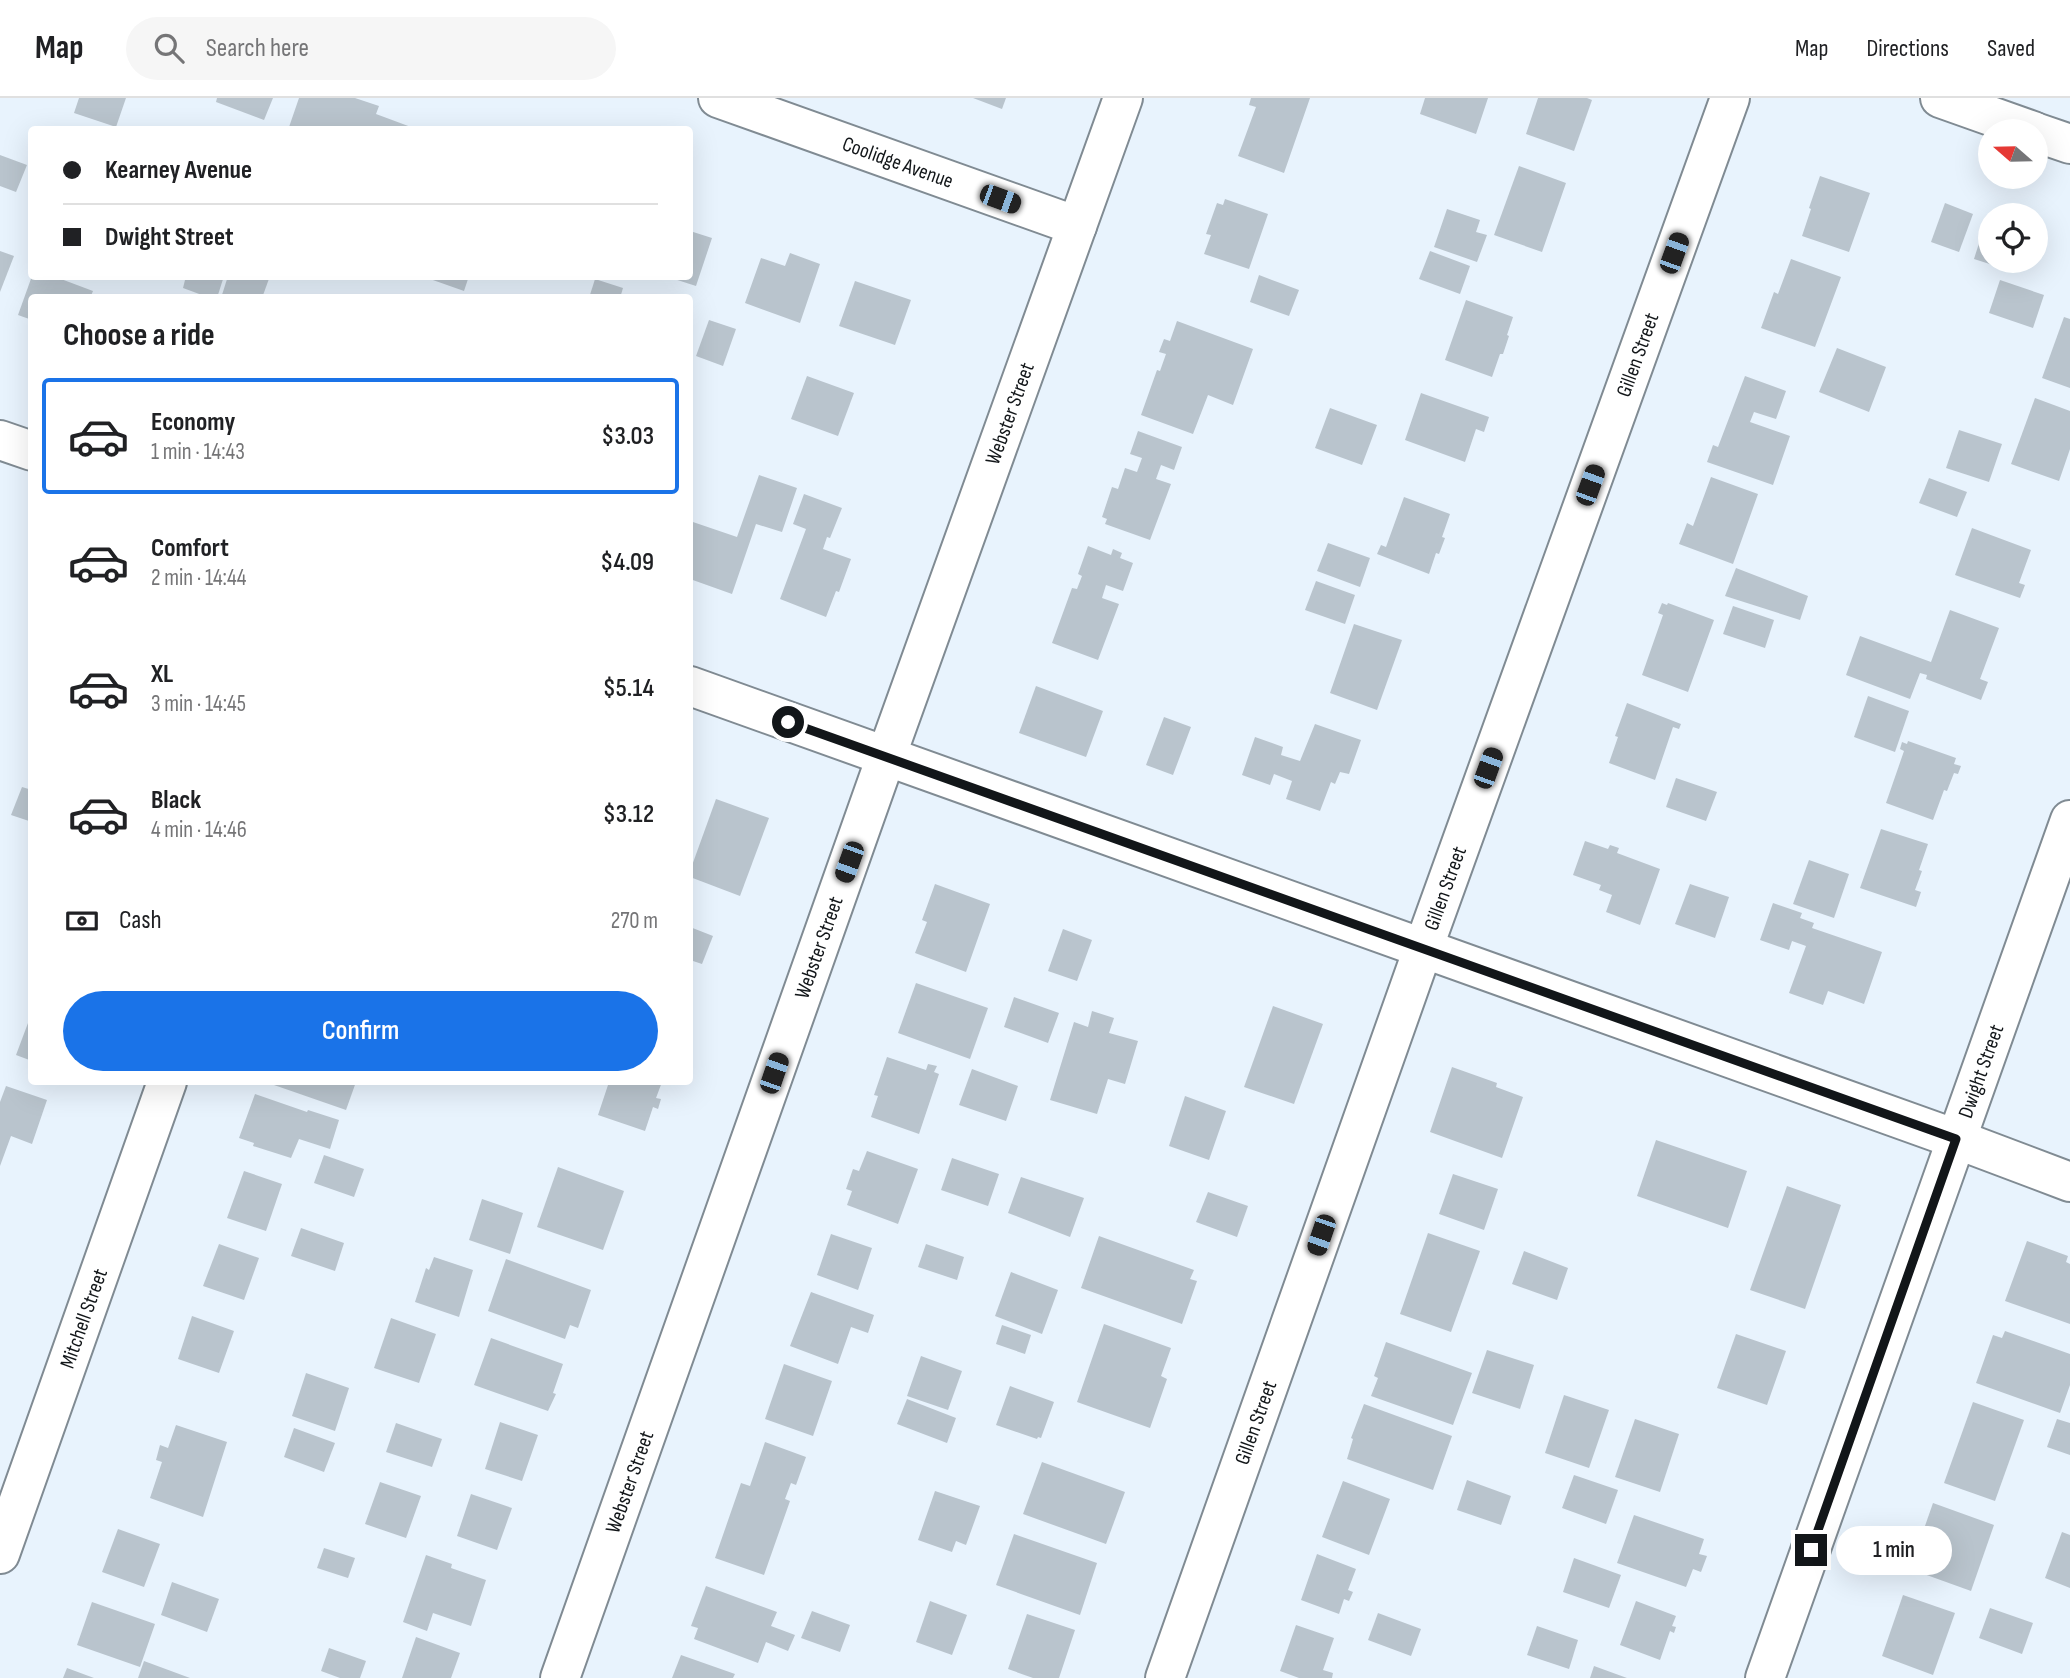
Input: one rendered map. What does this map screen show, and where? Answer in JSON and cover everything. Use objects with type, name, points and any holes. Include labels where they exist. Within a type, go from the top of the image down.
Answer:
[{"type":"street","name":"Coolidge Avenue","points":[[718,98],[1077,226]]},
{"type":"street","name":"Webster Street","points":[[560,1678],[1123,98]]},
{"type":"street","name":"Gillen Street","points":[[1165,1678],[1423,949],[1730,98]]},
{"type":"street","points":[[1940,98],[1998,119]]},
{"type":"street","points":[[2048,137],[2070,145]]},
{"type":"street","points":[[0,440],[28,450]]},
{"type":"street","points":[[693,688],[2070,1182]]},
{"type":"street","name":"Dwight Street","points":[[1765,1678],[2070,820]]},
{"type":"street","name":"Mitchell Street","points":[[0,1554],[166,1085]]},
{"type":"building","points":[[79,98],[126,98],[116,126],[74,113]]},
{"type":"building","points":[[217,98],[273,98],[264,120],[216,102]]},
{"type":"building","points":[[299,98],[355,98],[379,106],[376,114],[408,126],[289,126]]},
{"type":"building","points":[[973,98],[1006,98],[1002,109]]},
{"type":"building","points":[[1251,98],[1310,98],[1284,173],[1238,156],[1256,107],[1249,105]]},
{"type":"building","points":[[1425,98],[1488,98],[1476,134],[1420,114]]},
{"type":"building","points":[[1538,98],[1592,100],[1574,151],[1526,134]]},
{"type":"building","points":[[0,155],[27,165],[16,192],[0,186]]},
{"type":"building","points":[[1519,166],[1566,183],[1542,252],[1494,235]]},
{"type":"building","points":[[1820,176],[1870,193],[1849,252],[1802,236]]},
{"type":"building","points":[[1225,199],[1268,214],[1249,269],[1204,254],[1211,235],[1206,234],[1217,203],[1223,205]]},
{"type":"building","points":[[1945,203],[1973,214],[1959,252],[1931,242]]},
{"type":"building","points":[[1447,209],[1480,220],[1476,232],[1487,235],[1477,262],[1434,247]]},
{"type":"building","points":[[693,232],[712,238],[696,286],[677,280],[693,280]]},
{"type":"building","points":[[0,251],[14,256],[0,292]]},
{"type":"building","points":[[1430,251],[1470,266],[1460,294],[1419,279]]},
{"type":"building","points":[[790,253],[820,264],[800,323],[745,303],[761,258],[785,266]]},
{"type":"building","points":[[1791,259],[1841,277],[1815,347],[1761,328],[1774,292],[1778,294]]},
{"type":"building","points":[[1259,275],[1299,290],[1289,316],[1250,302]]},
{"type":"building","points":[[31,280],[64,280],[93,291],[92,294],[28,294],[28,319],[18,315]]},
{"type":"building","points":[[185,280],[223,280],[218,294],[199,294],[183,288]]},
{"type":"building","points":[[227,280],[269,280],[263,294],[222,294]]},
{"type":"building","points":[[433,280],[468,280],[464,291]]},
{"type":"building","points":[[595,280],[623,288],[621,294],[590,294]]},
{"type":"building","points":[[2000,280],[2044,295],[2033,328],[1989,313]]},
{"type":"building","points":[[855,281],[911,300],[895,345],[839,326]]},
{"type":"building","points":[[1466,300],[1513,317],[1503,354],[1500,354],[1492,377],[1445,360]]},
{"type":"building","points":[[2064,317],[2070,319],[2070,388],[2042,378]]},
{"type":"building","points":[[709,320],[736,329],[723,366],[696,356]]},
{"type":"building","points":[[1177,321],[1253,349],[1233,405],[1208,395],[1193,434],[1141,415],[1157,370],[1160,371],[1166,354],[1159,352],[1164,339],[1170,341]]},
{"type":"building","points":[[1837,348],[1886,367],[1869,412],[1819,392]]},
{"type":"building","points":[[807,376],[854,393],[838,436],[791,419]]},
{"type":"building","points":[[1745,376],[1786,391],[1776,419],[1754,412],[1750,422],[1790,436],[1773,485],[1707,462],[1713,445],[1718,447]]},
{"type":"building","points":[[1421,393],[1489,417],[1484,432],[1476,429],[1465,462],[1405,440]]},
{"type":"building","points":[[2035,398],[2070,411],[2070,449],[2059,481],[2011,464]]},
{"type":"building","points":[[1330,408],[1377,425],[1362,465],[1315,448]]},
{"type":"building","points":[[1959,430],[2002,444],[1989,482],[1946,468]]},
{"type":"building","points":[[1138,431],[1182,447],[1174,470],[1161,465],[1156,479],[1171,484],[1150,540],[1105,524],[1107,519],[1102,517],[1112,487],[1118,489],[1125,468],[1137,472],[1142,458],[1130,454]]},
{"type":"building","points":[[759,475],[797,488],[782,532],[756,524],[732,594],[693,580],[693,522],[737,537]]},
{"type":"building","points":[[1711,477],[1758,494],[1733,564],[1679,544],[1687,523],[1693,526]]},
{"type":"building","points":[[1929,478],[1967,492],[1957,517],[1919,503]]},
{"type":"building","points":[[804,494],[842,508],[823,549],[851,559],[826,617],[780,599],[806,529],[793,524]]},
{"type":"building","points":[[1404,497],[1450,514],[1442,537],[1445,538],[1439,554],[1436,553],[1429,574],[1377,554],[1381,545],[1386,547]]},
{"type":"building","points":[[1972,528],[2031,550],[2019,583],[2025,585],[2020,598],[1955,575]]},
{"type":"building","points":[[1328,543],[1370,558],[1360,587],[1317,571]]},
{"type":"building","points":[[1088,546],[1111,555],[1113,549],[1122,553],[1120,558],[1133,563],[1123,591],[1106,585],[1102,598],[1119,604],[1098,660],[1052,643],[1072,588],[1077,589],[1082,576],[1078,574]]},
{"type":"building","points":[[1736,568],[1808,596],[1800,620],[1725,596]]},
{"type":"building","points":[[1316,581],[1355,595],[1345,624],[1305,610]]},
{"type":"building","points":[[1662,603],[1714,620],[1688,692],[1642,675],[1663,615],[1658,613]]},
{"type":"building","points":[[1733,606],[1774,620],[1765,648],[1723,634]]},
{"type":"building","points":[[1950,610],[1999,628],[1980,679],[1988,682],[1981,700],[1926,679],[1927,675],[1920,673],[1910,699],[1846,675],[1860,636],[1931,662]]},
{"type":"building","points":[[1354,624],[1402,640],[1377,710],[1330,693]]},
{"type":"building","points":[[1036,686],[1103,711],[1086,757],[1019,733]]},
{"type":"building","points":[[1868,696],[1909,711],[1895,752],[1854,737]]},
{"type":"building","points":[[1627,703],[1681,724],[1679,729],[1673,727],[1655,780],[1609,763]]},
{"type":"building","points":[[1164,717],[1191,727],[1173,775],[1146,765]]},
{"type":"building","points":[[1315,724],[1361,740],[1349,774],[1340,772],[1335,784],[1331,782],[1320,811],[1286,799],[1292,781],[1274,774],[1270,785],[1242,775],[1255,737],[1283,747],[1281,755],[1300,761]]},
{"type":"building","points":[[1908,741],[1956,758],[1954,764],[1961,766],[1958,774],[1954,773],[1947,791],[1944,790],[1933,820],[1886,803],[1904,751],[1900,749],[1902,742],[1907,744]]},
{"type":"building","points":[[1676,778],[1717,792],[1706,821],[1666,807]]},
{"type":"building","points":[[22,787],[28,789],[28,821],[11,815]]},
{"type":"building","points":[[716,799],[769,818],[740,896],[693,878],[693,863]]},
{"type":"building","points":[[1881,829],[1928,844],[1915,890],[1921,892],[1916,907],[1860,888]]},
{"type":"building","points":[[1585,841],[1608,849],[1610,845],[1619,848],[1617,853],[1660,869],[1640,925],[1606,912],[1612,895],[1599,890],[1601,885],[1573,875]]},
{"type":"building","points":[[1809,860],[1849,874],[1834,918],[1793,904]]},
{"type":"building","points":[[935,884],[990,904],[966,972],[915,953],[927,922],[922,920]]},
{"type":"building","points":[[1690,884],[1729,897],[1715,938],[1675,924]]},
{"type":"building","points":[[1773,903],[1802,913],[1800,918],[1814,923],[1812,928],[1882,952],[1864,1004],[1828,991],[1823,1005],[1789,993],[1806,946],[1792,941],[1789,950],[1760,940]]},
{"type":"building","points":[[693,928],[713,936],[702,964],[693,961]]},
{"type":"building","points":[[1063,929],[1092,940],[1077,981],[1048,971]]},
{"type":"building","points":[[916,983],[988,1008],[970,1059],[898,1033]]},
{"type":"building","points":[[1014,997],[1059,1013],[1048,1043],[1004,1027]]},
{"type":"building","points":[[1273,1006],[1323,1024],[1294,1104],[1244,1087]]},
{"type":"building","points":[[1092,1011],[1114,1018],[1109,1033],[1138,1041],[1125,1084],[1108,1079],[1097,1114],[1050,1100],[1074,1022],[1088,1027]]},
{"type":"building","points":[[28,1023],[28,1060],[16,1055]]},
{"type":"building","points":[[887,1057],[926,1070],[928,1064],[937,1066],[934,1072],[939,1074],[919,1134],[871,1117],[878,1096],[874,1095]]},
{"type":"building","points":[[1452,1067],[1497,1083],[1496,1087],[1523,1097],[1502,1158],[1430,1132]]},
{"type":"building","points":[[972,1069],[1018,1086],[1006,1121],[959,1105]]},
{"type":"building","points":[[274,1085],[355,1085],[346,1110]]},
{"type":"building","points":[[608,1085],[661,1085],[656,1098],[661,1099],[658,1109],[653,1107],[645,1131],[598,1115]]},
{"type":"building","points":[[6,1086],[47,1100],[32,1144],[11,1136],[0,1166],[0,1102]]},
{"type":"building","points":[[255,1094],[339,1120],[330,1149],[299,1139],[291,1158],[253,1146],[254,1143],[239,1138]]},
{"type":"building","points":[[1185,1096],[1226,1111],[1209,1160],[1169,1146]]},
{"type":"building","points":[[1656,1140],[1747,1171],[1728,1228],[1637,1196]]},
{"type":"building","points":[[867,1151],[918,1169],[898,1224],[847,1205],[852,1191],[846,1189],[853,1169],[859,1171]]},
{"type":"building","points":[[324,1155],[364,1169],[354,1197],[314,1183]]},
{"type":"building","points":[[952,1158],[999,1174],[988,1206],[941,1190]]},
{"type":"building","points":[[558,1167],[624,1191],[603,1250],[537,1227]]},
{"type":"building","points":[[244,1171],[282,1184],[266,1231],[227,1218]]},
{"type":"building","points":[[1453,1174],[1498,1189],[1484,1230],[1439,1214]]},
{"type":"building","points":[[1021,1177],[1084,1198],[1070,1237],[1008,1213]]},
{"type":"building","points":[[1787,1186],[1841,1205],[1805,1309],[1750,1290]]},
{"type":"building","points":[[1208,1192],[1248,1206],[1237,1237],[1196,1222]]},
{"type":"building","points":[[482,1199],[523,1213],[510,1254],[469,1240]]},
{"type":"building","points":[[301,1228],[344,1243],[335,1271],[291,1256]]},
{"type":"building","points":[[1428,1233],[1480,1251],[1451,1332],[1400,1314]]},
{"type":"building","points":[[831,1234],[872,1248],[858,1290],[817,1275]]},
{"type":"building","points":[[1099,1236],[1194,1270],[1190,1279],[1197,1281],[1182,1324],[1081,1288]]},
{"type":"building","points":[[2027,1241],[2068,1256],[2066,1262],[2070,1264],[2070,1324],[2005,1301]]},
{"type":"building","points":[[219,1244],[259,1258],[244,1300],[203,1286]]},
{"type":"building","points":[[926,1244],[964,1257],[957,1280],[918,1267]]},
{"type":"building","points":[[1524,1251],[1568,1268],[1557,1300],[1512,1284]]},
{"type":"building","points":[[434,1257],[473,1270],[459,1317],[415,1302],[426,1268],[429,1270]]},
{"type":"building","points":[[506,1259],[591,1290],[578,1328],[570,1325],[565,1339],[488,1311]]},
{"type":"building","points":[[1011,1272],[1058,1290],[1042,1334],[995,1316]]},
{"type":"building","points":[[811,1292],[874,1315],[868,1333],[851,1327],[838,1364],[790,1346]]},
{"type":"building","points":[[192,1316],[234,1331],[219,1373],[178,1359]]},
{"type":"building","points":[[391,1318],[436,1334],[419,1383],[374,1368]]},
{"type":"building","points":[[1104,1324],[1171,1348],[1161,1376],[1167,1379],[1150,1428],[1077,1402]]},
{"type":"building","points":[[1002,1325],[1031,1335],[1025,1354],[996,1344]]},
{"type":"building","points":[[2005,1331],[2070,1354],[2070,1385],[2060,1413],[1976,1383],[1993,1335],[2002,1338]]},
{"type":"building","points":[[1736,1334],[1786,1351],[1767,1405],[1717,1388]]},
{"type":"building","points":[[491,1338],[563,1364],[553,1393],[556,1394],[548,1411],[474,1385]]},
{"type":"building","points":[[1386,1342],[1472,1373],[1453,1425],[1371,1396],[1378,1378],[1374,1376]]},
{"type":"building","points":[[1487,1350],[1534,1365],[1520,1409],[1472,1393]]},
{"type":"building","points":[[921,1356],[962,1371],[948,1410],[907,1396]]},
{"type":"building","points":[[784,1364],[832,1381],[813,1436],[765,1419]]},
{"type":"building","points":[[306,1373],[349,1388],[335,1431],[292,1416]]},
{"type":"building","points":[[1010,1386],[1054,1402],[1041,1438],[996,1425]]},
{"type":"building","points":[[1564,1395],[1609,1410],[1589,1468],[1545,1453]]},
{"type":"building","points":[[907,1399],[956,1418],[947,1443],[897,1424]]},
{"type":"building","points":[[1973,1402],[2024,1420],[1995,1501],[1944,1483]]},
{"type":"building","points":[[1364,1404],[1452,1436],[1433,1490],[1347,1459],[1353,1439],[1351,1438]]},
{"type":"building","points":[[1635,1419],[1679,1434],[1660,1492],[1615,1477]]},
{"type":"building","points":[[2057,1419],[2070,1423],[2070,1455],[2047,1447]]},
{"type":"building","points":[[500,1422],[538,1435],[522,1481],[485,1469]]},
{"type":"building","points":[[396,1423],[442,1439],[432,1467],[386,1452]]},
{"type":"building","points":[[176,1425],[227,1442],[203,1517],[150,1498],[162,1462],[156,1460],[160,1445],[168,1448]]},
{"type":"building","points":[[294,1428],[335,1443],[324,1472],[284,1457]]},
{"type":"building","points":[[765,1442],[806,1457],[796,1485],[791,1483],[785,1499],[790,1501],[764,1575],[715,1558],[741,1483],[750,1486]]},
{"type":"building","points":[[1042,1462],[1125,1492],[1106,1544],[1023,1514]]},
{"type":"building","points":[[1574,1475],[1618,1490],[1606,1524],[1562,1508]]},
{"type":"building","points":[[1467,1480],[1511,1496],[1501,1525],[1457,1510]]},
{"type":"building","points":[[1343,1481],[1390,1499],[1369,1555],[1322,1537]]},
{"type":"building","points":[[380,1482],[421,1496],[406,1538],[365,1524]]},
{"type":"building","points":[[935,1491],[980,1506],[966,1545],[956,1541],[952,1552],[918,1540]]},
{"type":"building","points":[[471,1494],[512,1508],[497,1550],[457,1536]]},
{"type":"building","points":[[1933,1503],[1994,1525],[1971,1591],[1910,1569]]},
{"type":"building","points":[[1634,1515],[1704,1539],[1699,1554],[1707,1556],[1701,1572],[1693,1569],[1686,1587],[1617,1563]]},
{"type":"building","points":[[118,1529],[160,1544],[144,1587],[102,1572]]},
{"type":"building","points":[[2062,1532],[2070,1535],[2070,1588],[2045,1578]]},
{"type":"building","points":[[1014,1534],[1097,1563],[1080,1615],[996,1585]]},
{"type":"building","points":[[324,1548],[355,1558],[348,1578],[317,1568]]},
{"type":"building","points":[[1317,1554],[1356,1569],[1348,1590],[1353,1592],[1349,1601],[1344,1599],[1339,1614],[1301,1600]]},
{"type":"building","points":[[426,1555],[452,1564],[451,1568],[486,1580],[471,1626],[433,1613],[427,1631],[403,1622]]},
{"type":"building","points":[[1574,1558],[1621,1575],[1609,1608],[1563,1592]]},
{"type":"building","points":[[172,1582],[219,1599],[207,1632],[161,1615]]},
{"type":"building","points":[[706,1586],[777,1612],[771,1626],[795,1635],[788,1651],[766,1642],[758,1663],[694,1639],[698,1628],[691,1626]]},
{"type":"building","points":[[1903,1595],[1955,1613],[1933,1675],[1882,1656]]},
{"type":"building","points":[[930,1601],[967,1615],[952,1655],[916,1642]]},
{"type":"building","points":[[1636,1601],[1676,1616],[1672,1626],[1676,1627],[1674,1633],[1670,1631],[1660,1660],[1620,1645]]},
{"type":"building","points":[[92,1602],[155,1624],[140,1667],[77,1645]]},
{"type":"building","points":[[1990,1608],[2033,1623],[2022,1654],[1979,1638]]},
{"type":"building","points":[[812,1611],[850,1625],[840,1652],[801,1638]]},
{"type":"building","points":[[1378,1613],[1421,1629],[1411,1656],[1368,1640]]},
{"type":"building","points":[[1027,1614],[1075,1630],[1059,1678],[1033,1678],[1008,1669]]},
{"type":"building","points":[[1296,1625],[1334,1638],[1323,1670],[1333,1673],[1332,1678],[1299,1678],[1280,1671]]},
{"type":"building","points":[[1537,1626],[1578,1640],[1569,1669],[1527,1655]]},
{"type":"building","points":[[416,1637],[460,1653],[451,1678],[402,1678]]},
{"type":"building","points":[[329,1648],[366,1661],[360,1678],[340,1678],[321,1671]]},
{"type":"building","points":[[681,1655],[735,1674],[733,1678],[672,1678]]},
{"type":"building","points":[[144,1661],[190,1678],[138,1678]]},
{"type":"building","points":[[1594,1666],[1627,1678],[1590,1678]]},
{"type":"building","points":[[67,1668],[94,1678],[63,1678]]},
{"type":"route","points":[[788,722],[1956,1139],[1811,1550]]}]
